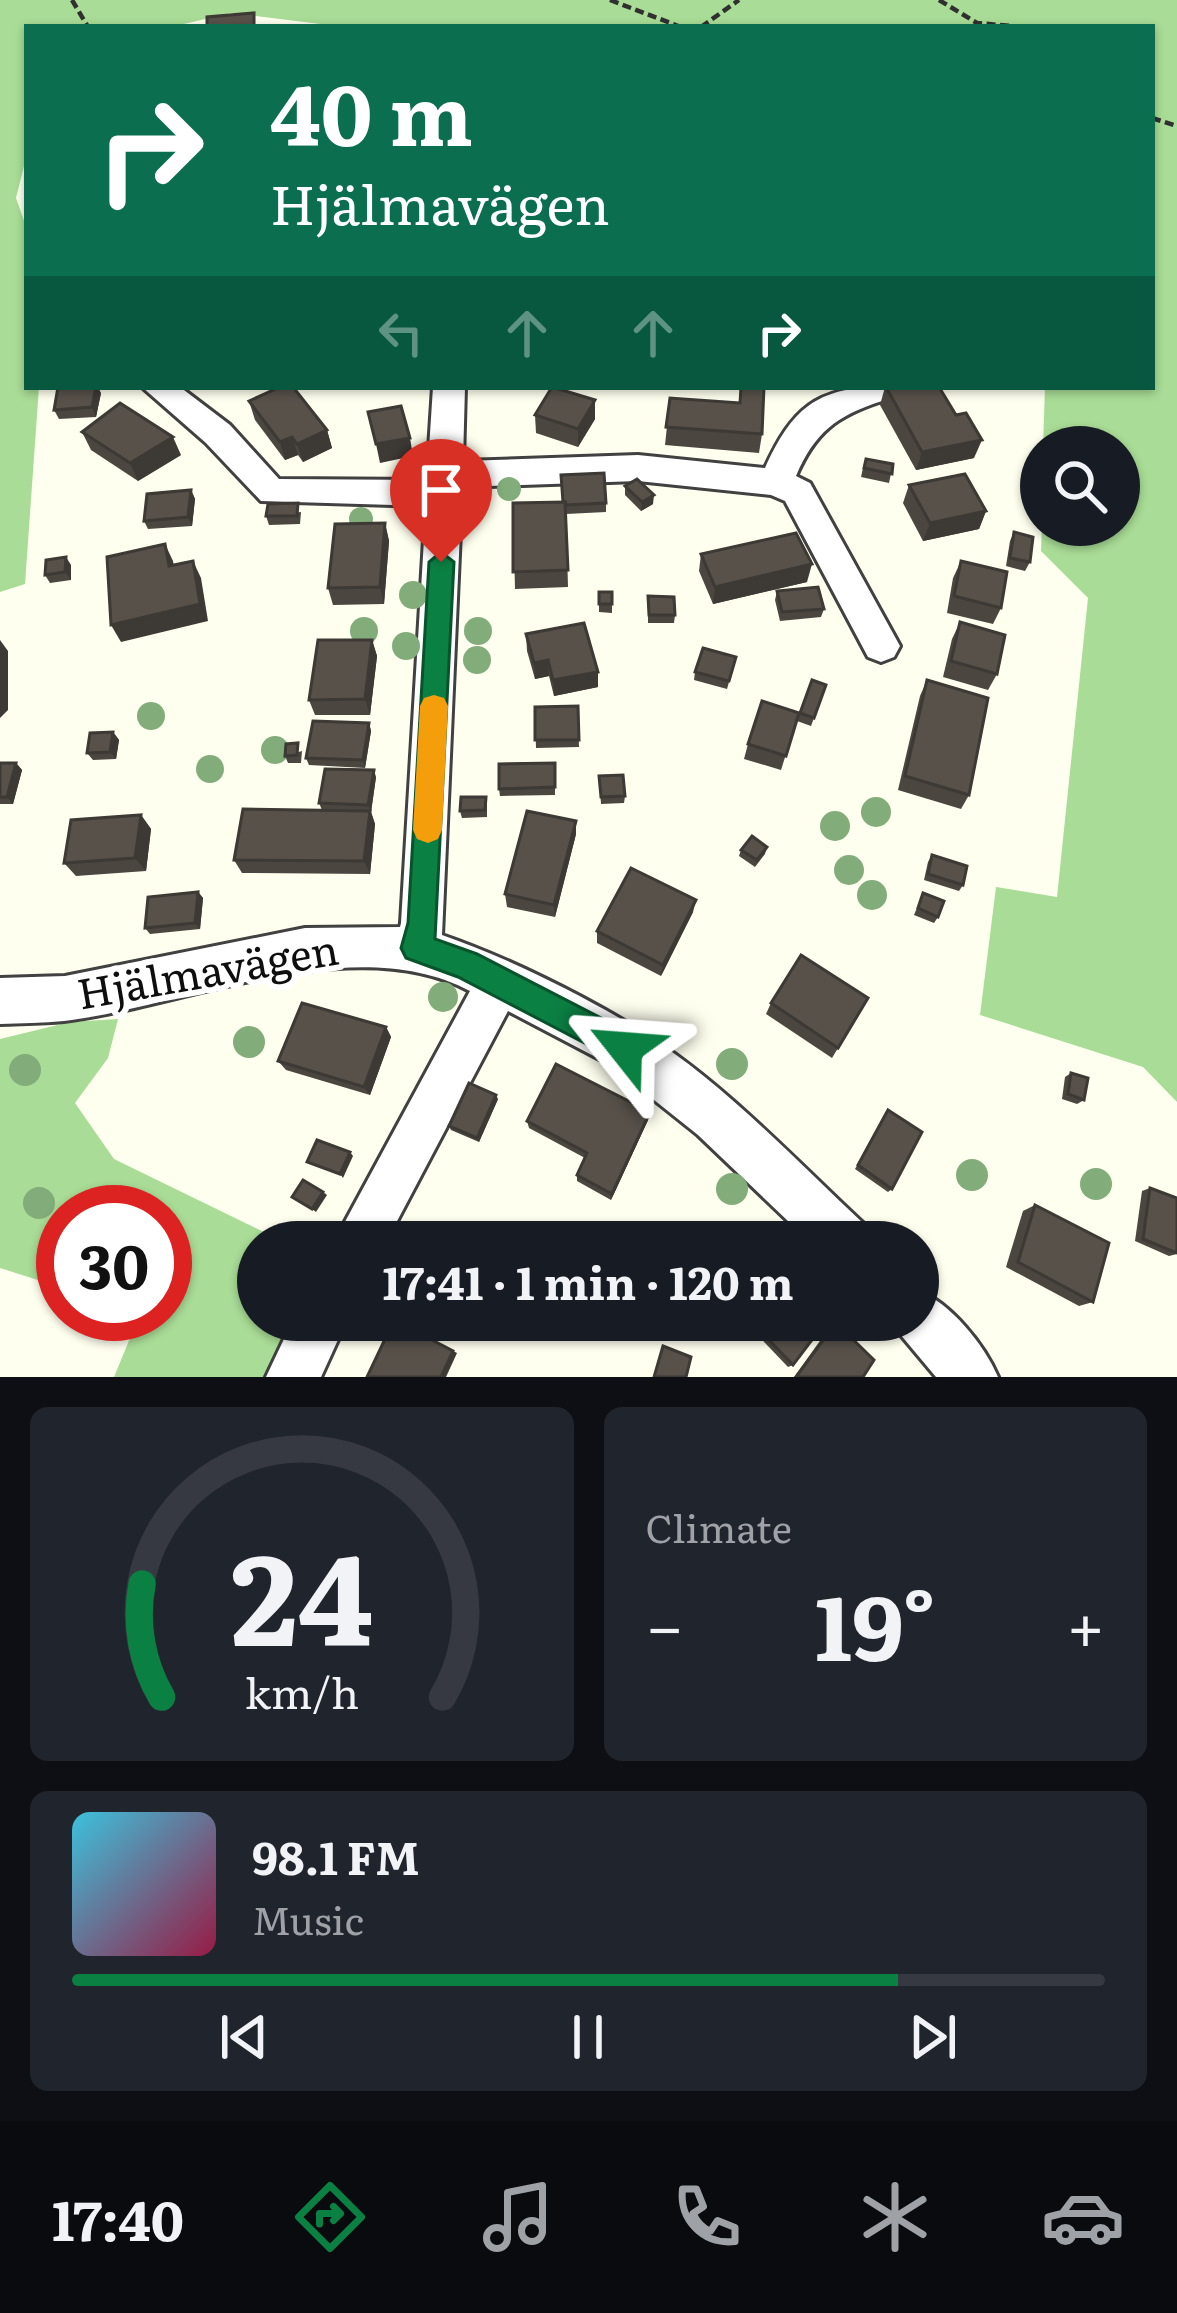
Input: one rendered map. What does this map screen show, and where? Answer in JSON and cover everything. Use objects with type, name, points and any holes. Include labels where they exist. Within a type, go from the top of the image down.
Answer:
[{"type":"street","points":[[162,390],[218,434],[260,484],[273,492],[638,468],[776,482],[798,492],[881,646]]},
{"type":"street","points":[[417,948],[423,923],[449,390]]},
{"type":"street","points":[[776,482],[798,431],[823,407],[870,393]]},
{"type":"street","name":"Hjälmavägen","points":[[0,1001],[65,998],[305,950],[358,945],[417,948],[466,965],[625,1048],[715,1118],[824,1221]]},
{"type":"street","points":[[370,1221],[497,984]]},
{"type":"street","points":[[939,1340],[971,1377]]},
{"type":"street","points":[[293,1377],[311,1341]]},
{"type":"path","points":[[610,0],[673,24]]},
{"type":"path","points":[[704,24],[739,0]]},
{"type":"path","points":[[939,0],[977,22],[995,24]]},
{"type":"green space","points":[[0,0],[1177,0],[1177,1102],[1143,1067],[980,1015],[996,887],[1057,897],[1088,598],[1041,546],[1140,546],[1140,426],[1044,426],[1045,390],[1155,390],[1155,24],[320,24],[231,13],[184,24],[24,24],[24,166],[16,198],[24,221],[24,390],[39,390],[25,584],[0,592]]},
{"type":"green space","points":[[118,1019],[108,1058],[75,1103],[114,1159],[167,1185],[36,1185],[36,1279],[0,1268],[0,1039],[70,1022]]},
{"type":"green space","points":[[192,1197],[241,1221],[237,1221],[237,1341],[283,1341],[267,1377],[114,1377],[129,1341],[192,1341]]},
{"type":"building","points":[[254,13],[254,24],[207,24],[207,17]]},
{"type":"building","points":[[57,390],[95,390],[92,407],[54,410]]},
{"type":"building","points":[[273,390],[295,390],[327,430],[297,444],[292,437],[280,442],[249,401]]},
{"type":"building","points":[[550,390],[595,400],[578,429],[535,415]]},
{"type":"building","points":[[741,390],[764,390],[762,434],[666,427],[670,398],[740,403]]},
{"type":"building","points":[[888,390],[941,390],[956,415],[966,413],[982,440],[922,452]]},
{"type":"building","points":[[120,403],[173,437],[130,463],[82,432]]},
{"type":"building","points":[[401,406],[410,438],[376,444],[368,412]]},
{"type":"building","points":[[866,459],[893,464],[892,474],[864,468]]},
{"type":"building","points":[[604,473],[606,503],[565,505],[561,475]]},
{"type":"building","points":[[965,474],[986,511],[930,523],[909,485]]},
{"type":"building","points":[[637,479],[654,495],[642,502],[625,486]]},
{"type":"building","points":[[191,490],[188,517],[144,521],[147,494]]},
{"type":"building","points":[[565,502],[568,570],[513,572],[513,503]]},
{"type":"building","points":[[298,503],[297,516],[266,516],[268,504]]},
{"type":"building","points":[[385,523],[380,587],[328,588],[335,524]]},
{"type":"building","points":[[1014,532],[1020,534],[1020,546],[1032,546],[1030,562],[1010,558]]},
{"type":"building","points":[[796,533],[812,564],[715,587],[701,554]]},
{"type":"building","points":[[165,544],[169,566],[193,561],[200,604],[111,625],[107,557]]},
{"type":"building","points":[[66,557],[65,572],[45,575],[46,560]]},
{"type":"building","points":[[961,561],[1007,572],[1001,608],[954,596]]},
{"type":"building","points":[[818,587],[824,609],[782,612],[777,591]]},
{"type":"building","points":[[599,592],[612,592],[612,604],[599,604]]},
{"type":"building","points":[[648,596],[674,597],[675,615],[649,615]]},
{"type":"building","points":[[960,622],[1005,635],[997,674],[951,661]]},
{"type":"building","points":[[584,623],[598,672],[553,680],[548,660],[534,663],[526,634]]},
{"type":"building","points":[[318,640],[372,640],[365,699],[309,700]]},
{"type":"building","points":[[703,648],[736,657],[729,681],[695,672]]},
{"type":"building","points":[[812,680],[826,685],[814,718],[800,713]]},
{"type":"building","points":[[927,680],[988,698],[969,795],[905,776]]},
{"type":"building","points":[[762,701],[799,713],[786,756],[748,744]]},
{"type":"building","points":[[578,706],[579,740],[535,740],[535,707]]},
{"type":"building","points":[[313,721],[369,723],[363,760],[306,758]]},
{"type":"building","points":[[113,732],[110,752],[87,753],[90,733]]},
{"type":"building","points":[[298,743],[297,755],[285,756],[286,744]]},
{"type":"building","points":[[0,763],[16,763],[7,797],[0,797]]},
{"type":"building","points":[[555,763],[555,787],[499,789],[499,764]]},
{"type":"building","points":[[325,769],[374,770],[368,805],[319,803]]},
{"type":"building","points":[[623,775],[625,796],[601,797],[599,776]]},
{"type":"building","points":[[461,797],[486,797],[485,810],[460,811]]},
{"type":"building","points":[[243,809],[370,811],[364,861],[234,860]]},
{"type":"building","points":[[527,811],[576,821],[554,905],[505,894]]},
{"type":"building","points":[[141,815],[135,858],[64,863],[71,820]]},
{"type":"building","points":[[752,836],[767,847],[757,860],[741,850]]},
{"type":"building","points":[[932,855],[967,866],[963,885],[928,874]]},
{"type":"building","points":[[631,868],[696,900],[663,965],[597,931]]},
{"type":"building","points":[[198,892],[195,923],[145,928],[148,897]]},
{"type":"building","points":[[923,893],[944,901],[938,917],[918,908]]},
{"type":"building","points":[[801,955],[868,998],[838,1048],[771,1003]]},
{"type":"building","points":[[302,1003],[386,1027],[364,1087],[278,1061]]},
{"type":"building","points":[[556,1064],[650,1112],[612,1194],[577,1175],[587,1153],[527,1121]]},
{"type":"building","points":[[1071,1073],[1088,1078],[1084,1100],[1068,1094]]},
{"type":"building","points":[[469,1083],[496,1095],[477,1138],[449,1126]]},
{"type":"building","points":[[888,1110],[922,1132],[892,1189],[858,1165]]},
{"type":"building","points":[[317,1140],[350,1152],[340,1174],[307,1162]]},
{"type":"building","points":[[303,1180],[323,1192],[312,1209],[292,1197]]},
{"type":"building","points":[[1150,1188],[1177,1198],[1177,1253],[1143,1239]]},
{"type":"building","points":[[1035,1205],[1109,1243],[1093,1302],[1018,1262]]},
{"type":"building","points":[[384,1341],[434,1341],[453,1351],[441,1377],[367,1377]]},
{"type":"building","points":[[770,1341],[811,1341],[793,1365]]},
{"type":"building","points":[[823,1341],[854,1341],[874,1360],[863,1377],[796,1377]]},
{"type":"building","points":[[663,1346],[691,1357],[686,1377],[654,1377]]},
{"type":"slow traffic","points":[[428,830],[434,706]]},
{"type":"route","points":[[441,562],[423,923],[417,948],[466,965],[625,1048]]}]
